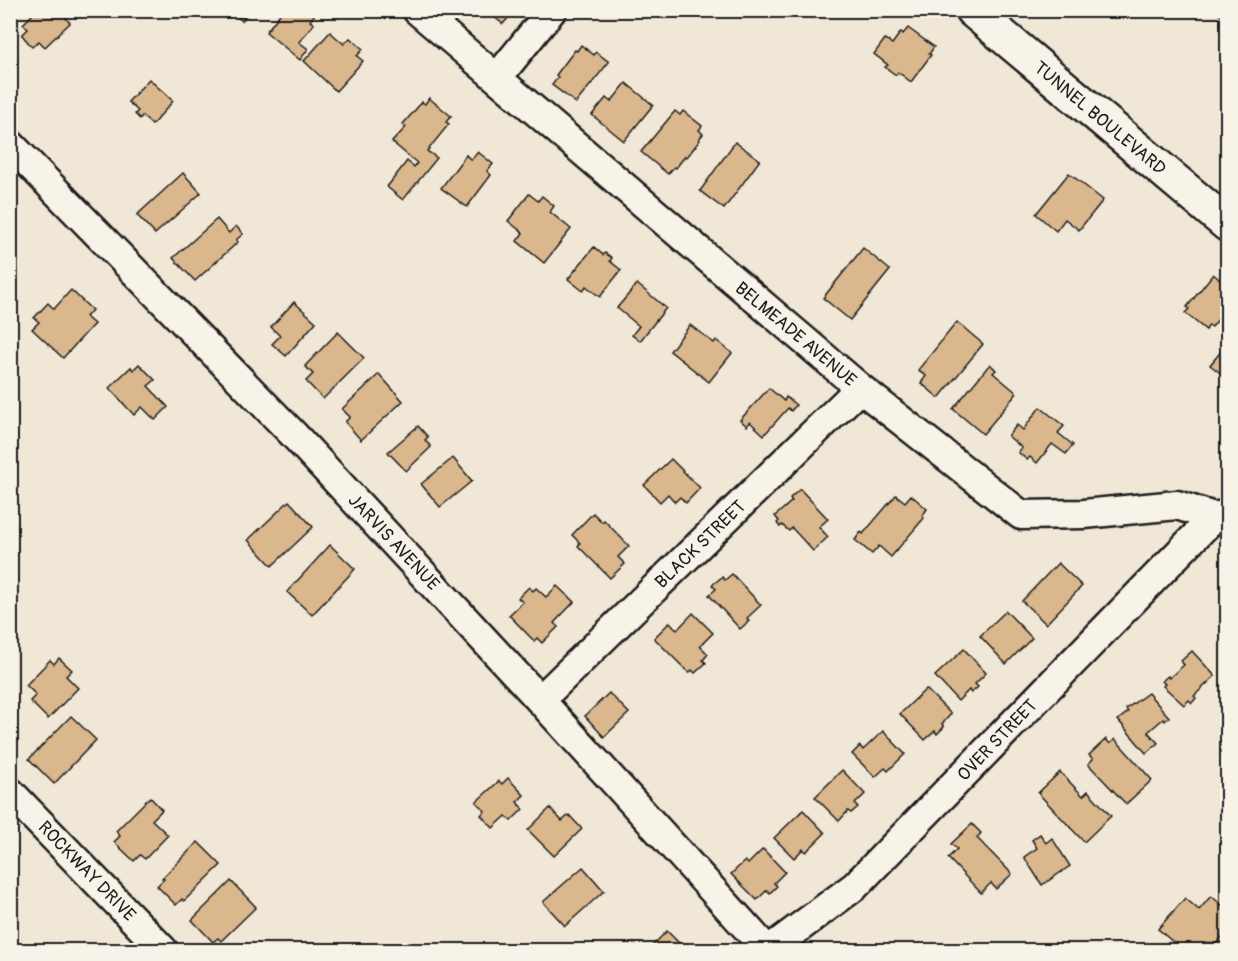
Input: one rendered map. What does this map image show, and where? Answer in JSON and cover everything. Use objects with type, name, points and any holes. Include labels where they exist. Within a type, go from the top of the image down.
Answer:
[{"type":"main road","name":"TUNNEL BOULEVARD","points":[[972,10],[1227,225]]},
{"type":"street","name":"BELMEADE AVENUE","points":[[417,10],[860,388],[1021,515],[1084,514],[1176,505],[1221,515]]},
{"type":"street","points":[[497,78],[552,10]]},
{"type":"street","name":"JARVIS AVENUE","points":[[10,144],[294,435],[540,700],[768,951]]},
{"type":"street","name":"BLACK STREET","points":[[540,700],[860,388]]},
{"type":"street","name":"OVER STREET","points":[[768,951],[855,886],[1221,515]]},
{"type":"street","name":"ROCKWAY DRIVE","points":[[10,792],[163,951]]},
{"type":"building","points":[[37,10],[60,10],[70,23],[45,47],[39,41],[32,47],[22,35],[28,29],[23,24]]},
{"type":"building","points":[[229,10],[250,10],[242,21]]},
{"type":"building","points":[[283,10],[310,10],[315,14],[310,21],[314,24],[299,42],[308,49],[300,60],[266,32]]},
{"type":"building","points":[[477,10],[515,10],[503,24],[490,14],[486,18]]},
{"type":"building","points":[[804,10],[819,10],[813,18]]},
{"type":"building","points":[[908,28],[934,47],[929,54],[931,55],[911,82],[898,72],[896,75],[885,67],[888,65],[874,54],[885,39],[892,44],[901,32],[903,34]]},
{"type":"building","points":[[330,32],[344,44],[350,38],[363,49],[357,56],[363,61],[336,91],[304,61]]},
{"type":"building","points":[[581,45],[594,55],[596,52],[609,62],[576,103],[552,85],[558,77],[556,75]]},
{"type":"building","points":[[149,79],[173,101],[152,125],[142,116],[140,119],[135,114],[138,111],[128,102]]},
{"type":"building","points":[[626,83],[653,105],[624,141],[592,115],[606,98],[611,102]]},
{"type":"building","points":[[429,98],[451,116],[446,122],[449,124],[427,151],[437,158],[403,200],[387,187],[407,161],[414,167],[417,163],[392,142],[406,127],[403,124],[422,102],[425,104]]},
{"type":"building","points":[[675,111],[680,115],[683,111],[702,126],[699,130],[703,134],[687,157],[685,156],[668,174],[641,152]]},
{"type":"building","points":[[735,142],[760,160],[724,209],[700,191]]},
{"type":"building","points":[[478,152],[493,164],[487,171],[491,175],[467,207],[441,188],[466,155],[471,160]]},
{"type":"building","points":[[183,173],[201,193],[155,234],[137,215]]},
{"type":"building","points":[[1069,173],[1103,200],[1079,230],[1065,219],[1056,231],[1036,214]]},
{"type":"building","points":[[529,194],[538,201],[542,196],[554,206],[550,212],[571,229],[544,263],[517,241],[523,233],[508,221]]},
{"type":"building","points":[[217,219],[229,233],[236,226],[243,234],[236,240],[238,242],[195,281],[173,258]]},
{"type":"building","points":[[594,247],[603,255],[605,253],[612,258],[610,261],[621,270],[600,297],[586,286],[583,291],[568,279]]},
{"type":"building","points":[[863,248],[890,270],[850,320],[823,298]]},
{"type":"building","points":[[1213,274],[1228,286],[1228,307],[1212,327],[1209,325],[1206,330],[1185,313],[1189,309],[1187,307]]},
{"type":"building","points":[[637,284],[666,308],[640,341],[632,335],[639,326],[617,308]]},
{"type":"building","points":[[71,290],[92,310],[86,317],[94,324],[63,358],[32,329],[39,322],[34,318],[48,303],[54,309]]},
{"type":"building","points":[[294,302],[316,322],[286,356],[272,344],[280,336],[271,327]]},
{"type":"building","points":[[957,322],[983,344],[939,398],[921,383],[926,376],[918,370]]},
{"type":"building","points":[[690,325],[714,343],[716,340],[732,353],[709,382],[670,351]]},
{"type":"building","points":[[338,332],[364,358],[323,399],[306,381],[313,374],[305,366]]},
{"type":"building","points":[[1228,343],[1228,379],[1210,365]]},
{"type":"building","points":[[139,364],[155,380],[148,386],[168,407],[155,420],[142,407],[134,415],[109,388],[131,367],[133,370]]},
{"type":"building","points":[[990,364],[996,370],[993,373],[1017,393],[983,434],[953,409]]},
{"type":"building","points":[[379,374],[403,401],[361,440],[345,422],[350,417],[342,409]]},
{"type":"building","points":[[769,388],[784,401],[786,397],[796,405],[791,411],[788,408],[764,435],[750,422],[747,426],[740,420]]},
{"type":"building","points":[[1040,407],[1064,426],[1058,433],[1073,445],[1066,454],[1052,444],[1037,463],[1030,457],[1027,460],[1018,452],[1022,448],[1008,436],[1017,425],[1023,430]]},
{"type":"building","points":[[418,426],[428,437],[425,440],[431,447],[406,471],[388,452]]},
{"type":"building","points":[[453,458],[472,481],[440,507],[421,484]]},
{"type":"building","points":[[671,459],[700,488],[686,503],[680,497],[675,502],[668,494],[660,502],[644,485]]},
{"type":"building","points":[[800,489],[828,519],[819,527],[828,537],[813,551],[792,528],[789,531],[782,525],[780,527],[775,516],[792,501],[790,498]]},
{"type":"building","points":[[896,495],[905,502],[911,495],[927,509],[922,516],[924,518],[891,557],[879,546],[872,554],[855,540],[861,532],[863,534]]},
{"type":"building","points":[[289,501],[313,527],[272,566],[248,540]]},
{"type":"building","points":[[593,513],[602,522],[604,520],[629,546],[618,557],[625,564],[610,578],[578,546],[580,543],[572,535]]},
{"type":"building","points":[[330,545],[355,569],[312,615],[287,592]]},
{"type":"building","points":[[1058,563],[1082,586],[1046,624],[1022,601]]},
{"type":"building","points":[[732,574],[761,605],[747,618],[749,621],[740,629],[709,595],[716,589],[712,585],[722,577],[725,580]]},
{"type":"building","points":[[557,586],[574,602],[554,623],[558,627],[542,643],[537,638],[534,641],[509,615],[523,602],[518,598],[529,587],[533,591],[536,588],[546,597]]},
{"type":"building","points":[[1006,611],[1032,638],[1006,664],[980,636]]},
{"type":"building","points":[[693,613],[713,633],[700,646],[708,654],[703,660],[706,663],[695,673],[692,670],[689,673],[654,638],[670,622],[677,630]]},
{"type":"building","points":[[964,649],[986,673],[975,684],[978,687],[971,693],[969,690],[958,701],[935,676]]},
{"type":"building","points":[[1192,651],[1215,676],[1194,696],[1196,698],[1192,703],[1189,700],[1184,705],[1163,686],[1165,684],[1162,681],[1184,665],[1181,661]]},
{"type":"building","points":[[59,658],[72,670],[66,676],[78,688],[48,719],[30,701],[36,695],[26,685],[50,660],[54,664]]},
{"type":"building","points":[[926,689],[951,714],[937,734],[935,731],[925,740],[900,714]]},
{"type":"building","points":[[609,693],[629,713],[604,737],[585,716]]},
{"type":"building","points":[[1148,693],[1169,717],[1165,721],[1163,719],[1148,732],[1158,743],[1146,753],[1118,720],[1128,712],[1126,709]]},
{"type":"building","points":[[71,716],[96,740],[54,784],[29,759]]},
{"type":"building","points":[[883,731],[905,754],[888,771],[885,768],[875,777],[852,754],[860,746],[863,750]]},
{"type":"building","points":[[1106,739],[1110,744],[1115,739],[1152,780],[1126,804],[1088,764],[1093,759],[1089,755]]},
{"type":"building","points":[[842,770],[865,794],[855,804],[858,807],[851,813],[848,811],[839,821],[815,797]]},
{"type":"building","points":[[1060,772],[1083,796],[1088,791],[1111,816],[1084,842],[1038,793]]},
{"type":"building","points":[[508,778],[524,795],[517,802],[523,809],[511,821],[506,816],[493,828],[481,815],[485,811],[476,802],[499,781],[502,784]]},
{"type":"building","points":[[150,797],[162,810],[152,820],[168,835],[145,859],[140,855],[134,861],[114,842],[120,836],[116,831]]},
{"type":"building","points":[[550,808],[562,821],[569,815],[582,829],[554,856],[528,830]]},
{"type":"building","points":[[803,810],[825,833],[806,852],[803,849],[794,858],[774,838]]},
{"type":"building","points":[[972,824],[981,833],[977,838],[1012,874],[996,889],[991,883],[981,893],[948,858],[957,849],[951,844]]},
{"type":"building","points":[[1040,834],[1046,843],[1052,838],[1070,866],[1042,885],[1024,857],[1037,848],[1032,840]]},
{"type":"building","points":[[198,842],[221,865],[184,901],[182,899],[176,905],[157,886]]},
{"type":"building","points":[[763,849],[785,872],[774,883],[777,886],[770,893],[767,890],[757,900],[731,874],[745,861],[748,864]]},
{"type":"building","points":[[583,867],[604,891],[565,926],[543,902]]},
{"type":"building","points":[[231,881],[256,907],[221,941],[218,938],[213,942],[192,920]]},
{"type":"building","points":[[1211,896],[1228,910],[1228,931],[1210,950],[1182,950],[1158,929],[1185,898],[1199,910]]},
{"type":"building","points":[[667,931],[686,950],[648,950]]},
{"type":"waterway","points":[[1219,10],[1228,17]]}]
